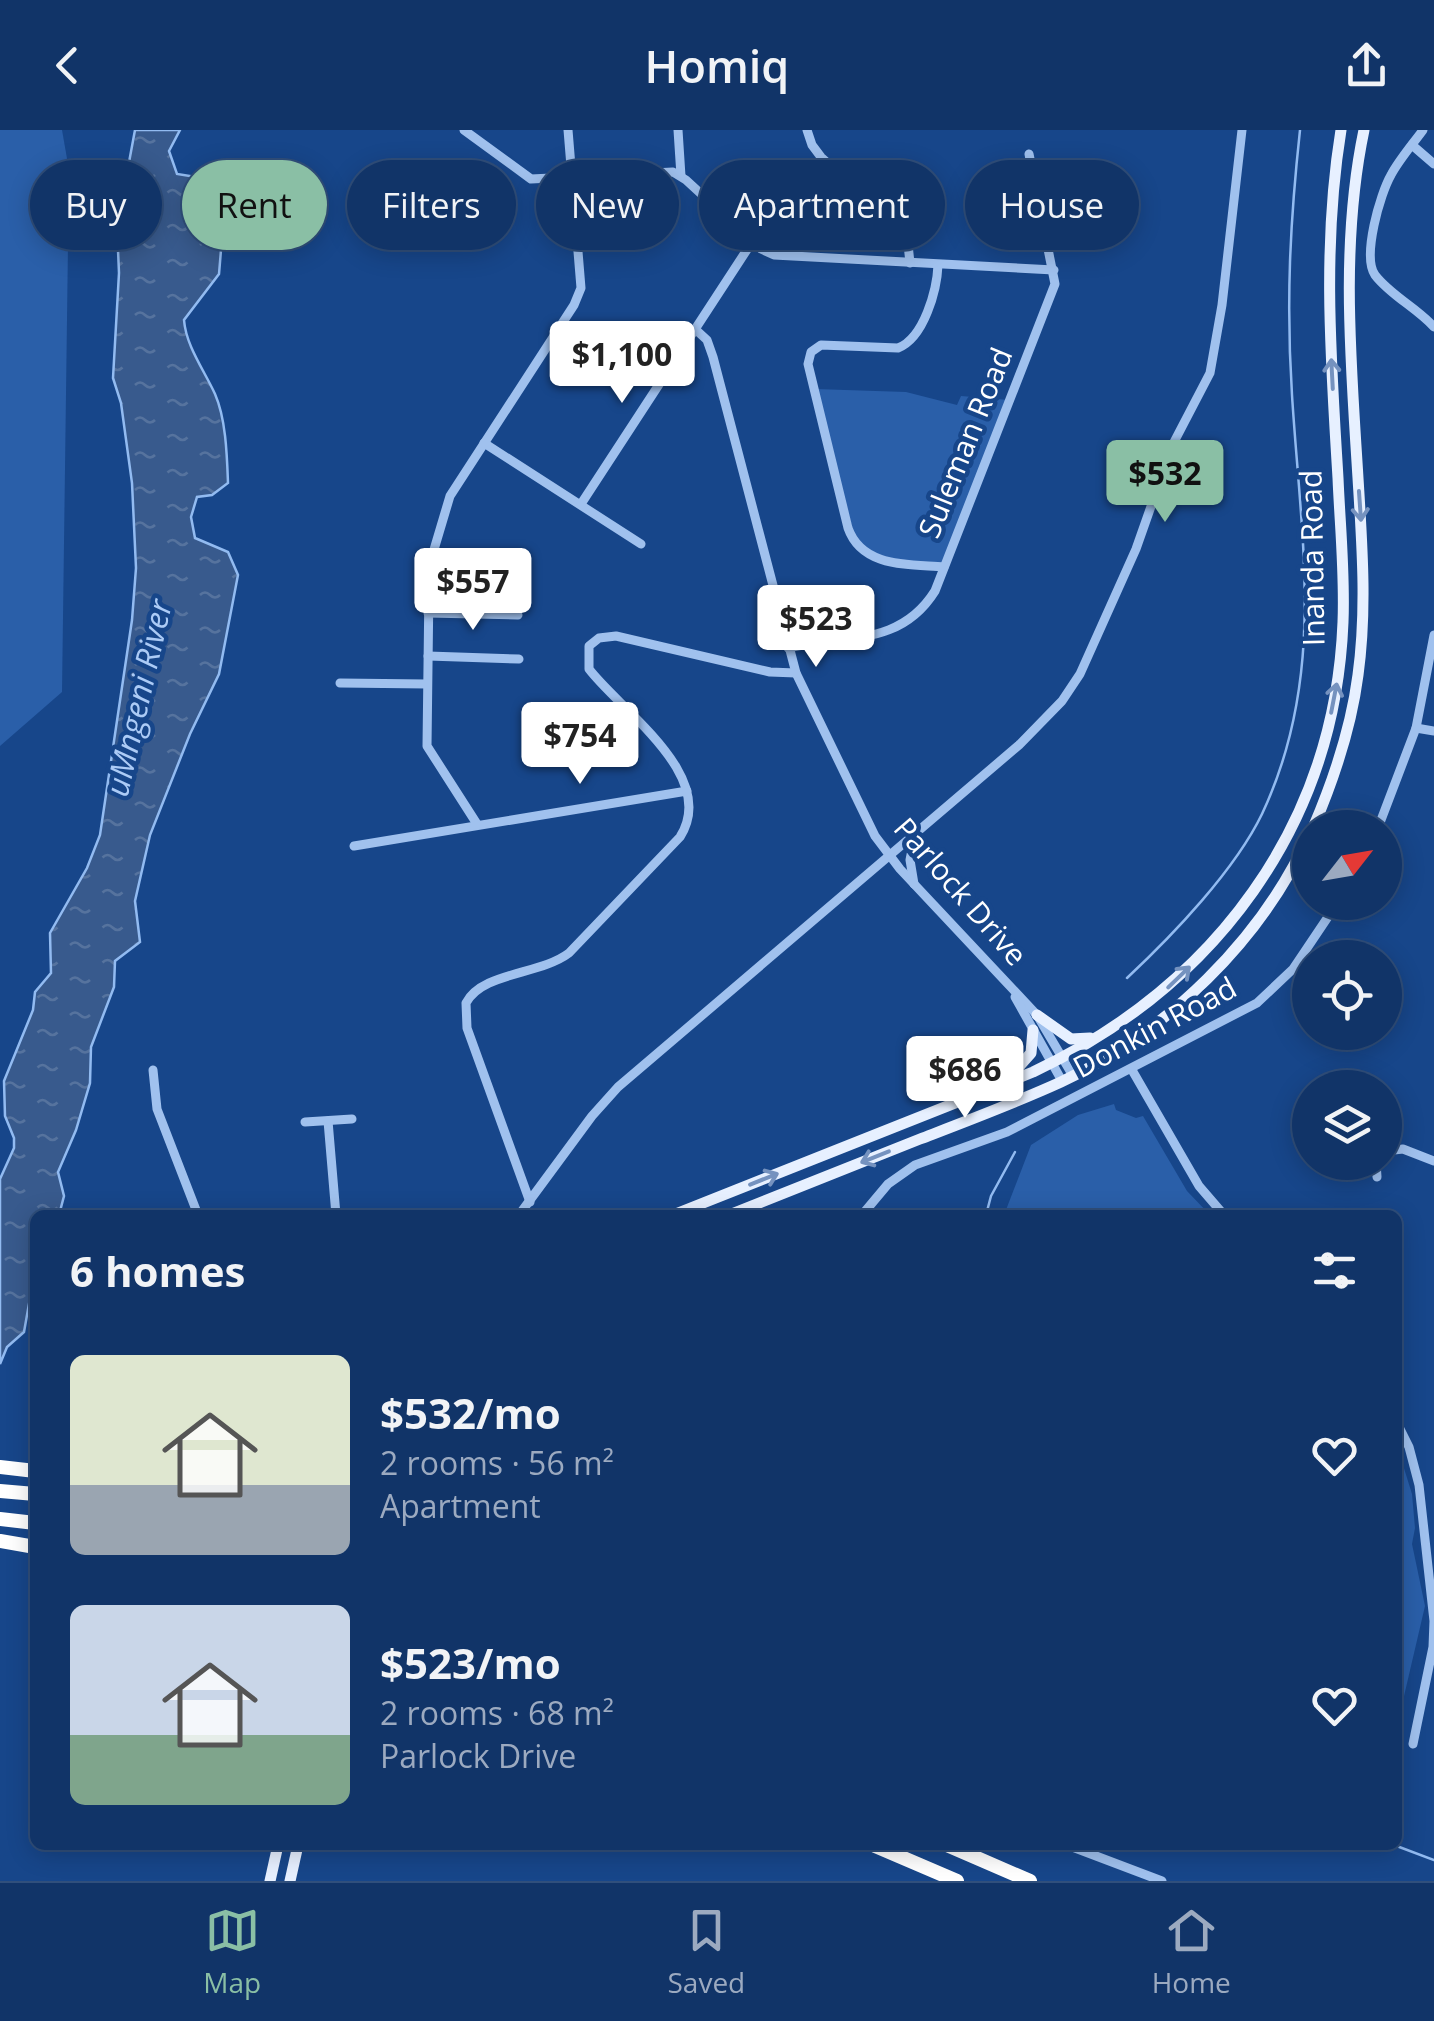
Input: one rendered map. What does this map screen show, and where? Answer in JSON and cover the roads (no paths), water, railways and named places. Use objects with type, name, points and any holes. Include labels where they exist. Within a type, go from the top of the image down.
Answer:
[{"type":"highway","points":[[0,1467],[30,1471]]},
{"type":"highway","points":[[0,1490],[30,1493]]},
{"type":"highway","points":[[0,1519],[30,1522]]},
{"type":"highway","points":[[0,1541],[30,1545]]},
{"type":"highway","points":[[885,1850],[957,1881]]},
{"type":"highway","points":[[959,1850],[1030,1881]]},
{"type":"main road","name":"Inanda Road","points":[[686,1210],[1058,1060],[1102,1035],[1168,988],[1209,948],[1250,898],[1304,799],[1329,726],[1342,650],[1328,316],[1332,203],[1341,130]]},
{"type":"main road","name":"Inanda Road","points":[[1319,810],[1353,710],[1362,632],[1362,552],[1348,330],[1354,200],[1364,130]]},
{"type":"main road","name":"Inanda Road","points":[[740,1210],[1068,1079],[1150,1027],[1190,994],[1222,963],[1292,866]]},
{"type":"main road","points":[[1037,1015],[1071,1040],[1102,1035]]},
{"type":"main road","points":[[1002,1084],[1026,1062],[1033,1044],[1032,1030]]},
{"type":"main road","points":[[270,1881],[277,1850]]},
{"type":"main road","points":[[290,1881],[297,1850]]},
{"type":"street","points":[[464,130],[524,176],[536,179]]},
{"type":"street","points":[[568,130],[571,160]]},
{"type":"street","points":[[678,130],[681,176],[699,193]]},
{"type":"street","points":[[807,130],[817,152],[906,235],[910,264]]},
{"type":"street","points":[[523,1210],[618,1087],[1046,719],[1072,686],[1136,549],[1173,444],[1213,365],[1242,130]]},
{"type":"street","points":[[1423,130],[1391,175],[1384,192],[1376,216],[1370,264],[1380,280],[1434,327]]},
{"type":"street","points":[[1412,145],[1434,164]]},
{"type":"street","points":[[764,250],[782,256],[1054,270],[1029,154]]},
{"type":"street","points":[[478,824],[427,746],[428,613],[433,553],[450,496],[574,305],[581,288],[578,250]]},
{"type":"street","points":[[582,504],[747,250]]},
{"type":"street","points":[[938,265],[936,283],[910,342],[898,348],[822,345],[811,352],[808,364],[855,544],[886,562],[944,567]]},
{"type":"street","name":"Suleman Road","points":[[788,648],[888,633],[928,602],[1054,289],[1054,270]]},
{"type":"street","name":"Parlock Drive","points":[[695,329],[714,357],[796,673],[875,836],[888,856],[1037,1015],[1068,1079]]},
{"type":"street","points":[[484,443],[642,544]]},
{"type":"street","points":[[428,613],[518,614]]},
{"type":"street","points":[[1385,810],[1416,728],[1434,635]]},
{"type":"street","points":[[530,1202],[467,1028],[466,1003],[480,986],[548,967],[569,953],[680,837],[688,818],[684,778],[670,756],[588,669],[586,654],[593,642],[616,636],[770,672],[796,673]]},
{"type":"street","points":[[428,656],[519,659]]},
{"type":"street","points":[[340,684],[427,684]]},
{"type":"street","points":[[1416,728],[1434,732]]},
{"type":"street","points":[[354,846],[686,791]]},
{"type":"street","points":[[914,884],[910,860],[915,832]]},
{"type":"street","name":"Donkin Road","points":[[866,1210],[888,1184],[915,1165],[1007,1132],[1242,1011],[1272,992],[1293,969],[1326,920]]},
{"type":"street","name":"Parlock Drive","points":[[1010,990],[1032,1030],[1058,1060]]},
{"type":"street","points":[[153,1070],[158,1109],[196,1210]]},
{"type":"street","points":[[1132,1070],[1199,1186],[1220,1210]]},
{"type":"street","points":[[305,1122],[352,1119]]},
{"type":"street","points":[[328,1121],[336,1210]]},
{"type":"street","points":[[1402,1150],[1434,1162]]},
{"type":"street","points":[[1402,1433],[1419,1485],[1434,1622],[1433,1647],[1413,1744]]},
{"type":"street","points":[[1080,1850],[1162,1881]]},
{"type":"water","name":"uMngeni River","points":[[135,130],[180,130],[169,151],[177,174],[182,175],[182,250],[221,250],[219,274],[184,320],[192,349],[222,415],[228,483],[212,495],[197,497],[191,517],[195,538],[228,552],[238,575],[219,674],[190,734],[150,835],[135,901],[140,942],[115,961],[114,987],[91,1047],[90,1083],[58,1172],[64,1196],[60,1210],[30,1210],[30,1298],[24,1332],[7,1347],[0,1364],[0,1179],[14,1148],[5,1116],[4,1081],[33,1010],[35,992],[51,973],[50,933],[87,868],[100,835],[132,620],[136,568],[132,483],[121,403],[113,378],[118,250],[162,250],[162,160],[129,160]]},
{"type":"waterway","points":[[1127,978],[1202,901],[1250,835],[1282,762],[1295,711],[1305,607],[1289,295],[1300,130]]},
{"type":"waterway","points":[[987,1210],[1015,1152]]},
{"type":"waterway","points":[[1402,1848],[1434,1860]]}]
